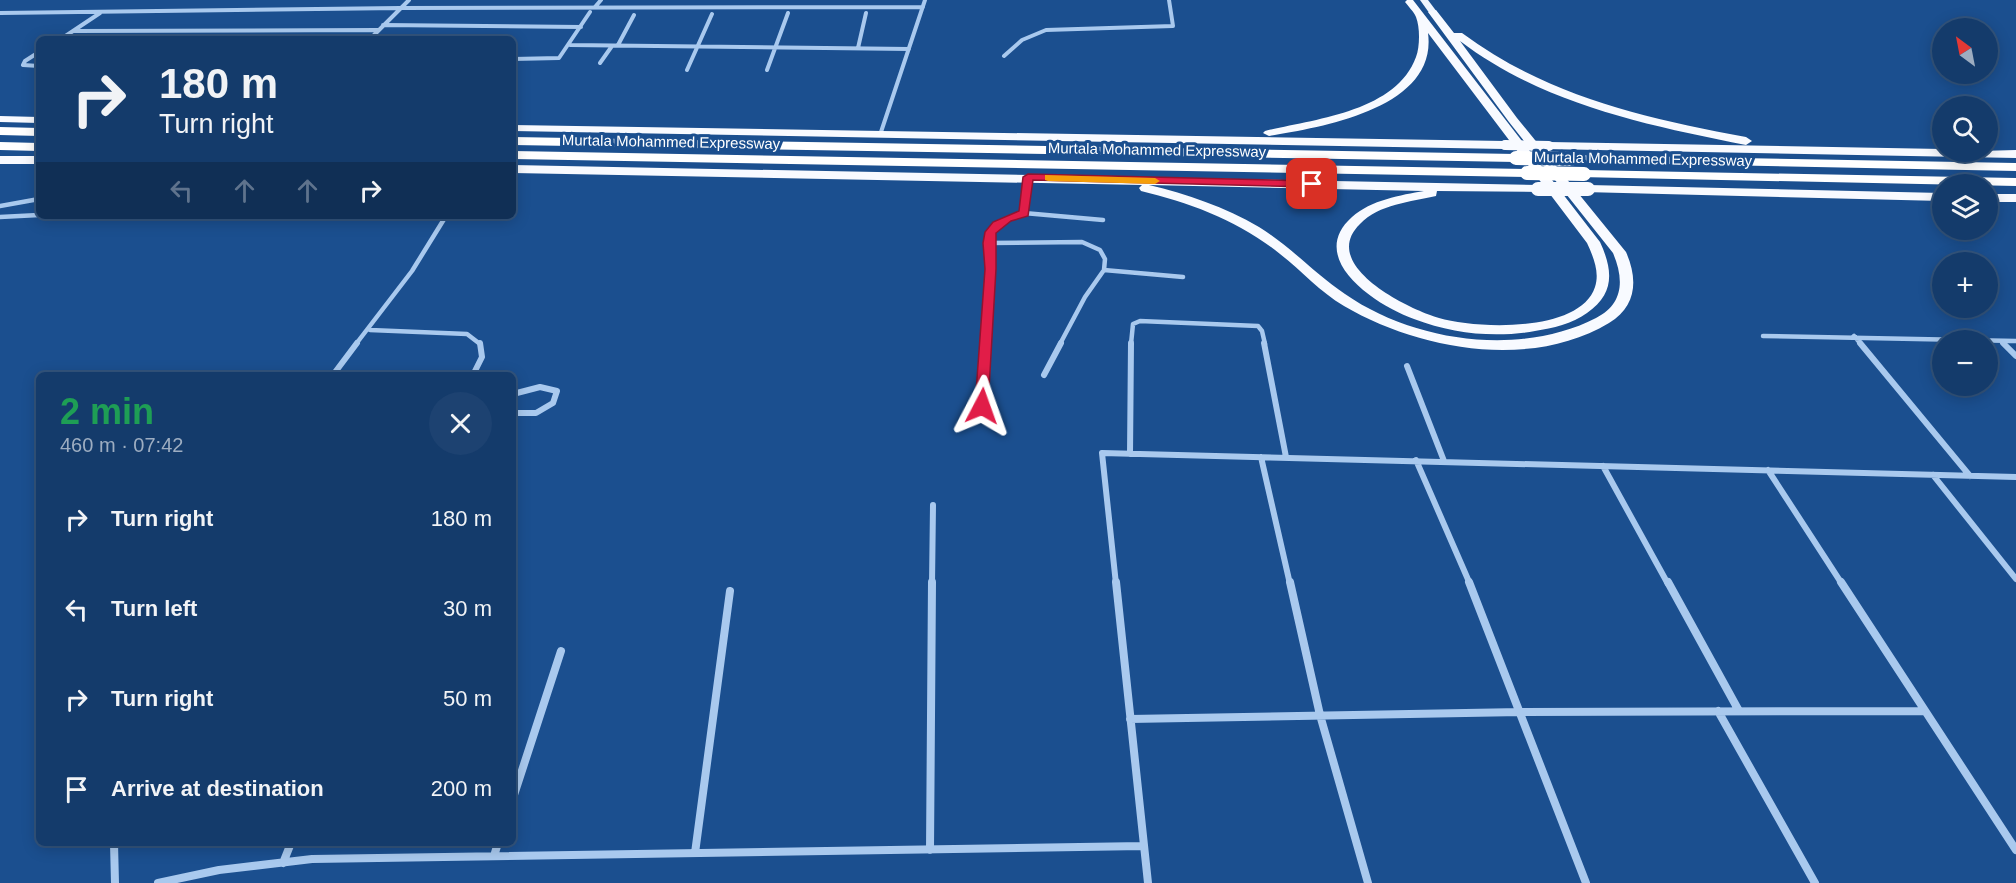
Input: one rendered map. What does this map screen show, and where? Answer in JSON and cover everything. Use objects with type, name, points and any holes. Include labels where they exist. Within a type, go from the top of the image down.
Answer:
[{"type":"highway","points":[[1182,139],[1261,134],[1289,129],[1341,118],[1380,101],[1414,75],[1424,52],[1424,29],[1414,1]]},
{"type":"highway","points":[[1414,1],[1491,111],[1593,242],[1604,266],[1603,285],[1590,304],[1564,319],[1528,328],[1490,330],[1447,324],[1406,311],[1372,292],[1349,268],[1344,257],[1343,239],[1355,221],[1365,215],[1394,202],[1426,194],[1499,188]]},
{"type":"highway","points":[[1433,12],[1462,39],[1494,61],[1516,73],[1574,97],[1678,128],[1748,141],[1825,151]]},
{"type":"highway","points":[[1064,178],[1131,185],[1203,205],[1266,237],[1332,292],[1350,304],[1395,324],[1423,332],[1477,343],[1503,345],[1555,340],[1597,325],[1614,313],[1625,298],[1629,284],[1627,268],[1619,252],[1513,120],[1433,12]]},
{"type":"highway","points":[[0,119],[36,120]]},
{"type":"highway","name":"Murtala Mohammed Expressway","points":[[516,128],[2016,154]]},
{"type":"highway","points":[[0,131],[36,132]]},
{"type":"highway","points":[[553,142],[664,131]]},
{"type":"highway","name":"Murtala Mohammed Expressway","points":[[516,141],[2016,166]]},
{"type":"highway","points":[[0,146],[36,147]]},
{"type":"highway","name":"Murtala Mohammed Expressway","points":[[516,155],[2016,182]]},
{"type":"highway","points":[[650,159],[735,173]]},
{"type":"highway","points":[[0,160],[36,160]]},
{"type":"highway","name":"Murtala Mohammed Expressway","points":[[516,169],[1028,177],[1932,197]]},
{"type":"highway","points":[[1998,198],[2016,198]]},
{"type":"main road","points":[[1414,1],[1433,12]]},
{"type":"street","points":[[373,36],[409,0]]},
{"type":"street","points":[[595,7],[602,0]]},
{"type":"street","points":[[676,7],[681,0]]},
{"type":"street","points":[[751,7],[755,0]]},
{"type":"street","points":[[796,7],[800,0]]},
{"type":"street","points":[[880,135],[925,0]]},
{"type":"street","points":[[1004,56],[1022,40],[1046,30],[1173,26],[1169,0]]},
{"type":"street","points":[[0,13],[400,8],[923,7]]},
{"type":"street","points":[[66,36],[102,12]]},
{"type":"street","points":[[516,59],[556,59],[570,45],[590,12]]},
{"type":"street","points":[[767,70],[788,13]]},
{"type":"street","points":[[687,70],[712,14]]},
{"type":"street","points":[[858,48],[866,14]]},
{"type":"street","points":[[618,45],[634,15]]},
{"type":"street","points":[[383,25],[581,27]]},
{"type":"street","points":[[74,31],[378,30]]},
{"type":"street","points":[[570,45],[909,49]]},
{"type":"street","points":[[600,63],[612,45]]},
{"type":"street","points":[[36,54],[23,65],[36,66]]},
{"type":"street","points":[[1024,213],[1028,177]]},
{"type":"street","points":[[0,206],[36,200]]},
{"type":"street","points":[[982,406],[991,269],[988,243],[990,232],[1007,218],[1024,213],[1102,220]]},
{"type":"street","points":[[0,217],[36,215]]},
{"type":"street","points":[[335,372],[370,330],[412,271],[444,219]]},
{"type":"street","points":[[988,243],[1082,242],[1100,250],[1105,259],[1104,270],[1085,297],[1044,375]]},
{"type":"street","points":[[1104,270],[1183,277]]},
{"type":"street","points":[[1130,454],[1131,329],[1133,324],[1152,322],[1258,326],[1262,331],[1286,457]]},
{"type":"street","points":[[370,330],[467,334],[483,345],[484,352],[474,372]]},
{"type":"street","points":[[1763,336],[2016,341]]},
{"type":"street","points":[[1854,336],[1970,476]]},
{"type":"street","points":[[2001,341],[2016,356]]},
{"type":"street","points":[[1407,366],[1444,461]]},
{"type":"street","points":[[516,393],[533,387],[550,387],[557,391],[553,403],[536,413],[516,413]]},
{"type":"street","points":[[1148,883],[1102,453],[2016,477]]},
{"type":"street","points":[[1262,457],[1320,715],[1368,883]]},
{"type":"street","points":[[1416,460],[1487,624],[1586,883]]},
{"type":"street","points":[[1603,466],[1738,711]]},
{"type":"street","points":[[1768,470],[2016,850]]},
{"type":"street","points":[[1933,475],[2016,579]]},
{"type":"street","points":[[930,850],[933,505]]},
{"type":"street","points":[[695,853],[730,591]]},
{"type":"street","points":[[516,789],[561,651]]},
{"type":"street","points":[[1718,711],[1815,883]]},
{"type":"street","points":[[1130,719],[1521,712],[1924,711]]},
{"type":"street","points":[[114,846],[115,883]]},
{"type":"street","points":[[283,863],[290,846]]},
{"type":"street","points":[[494,856],[497,846]]},
{"type":"street","points":[[158,883],[219,870],[312,859],[1143,846]]},
{"type":"slow traffic","points":[[1048,178],[1155,181]]},
{"type":"route","points":[[982,406],[991,269],[988,243],[990,232],[1007,218],[1024,213],[1028,177],[1312,184]]}]
